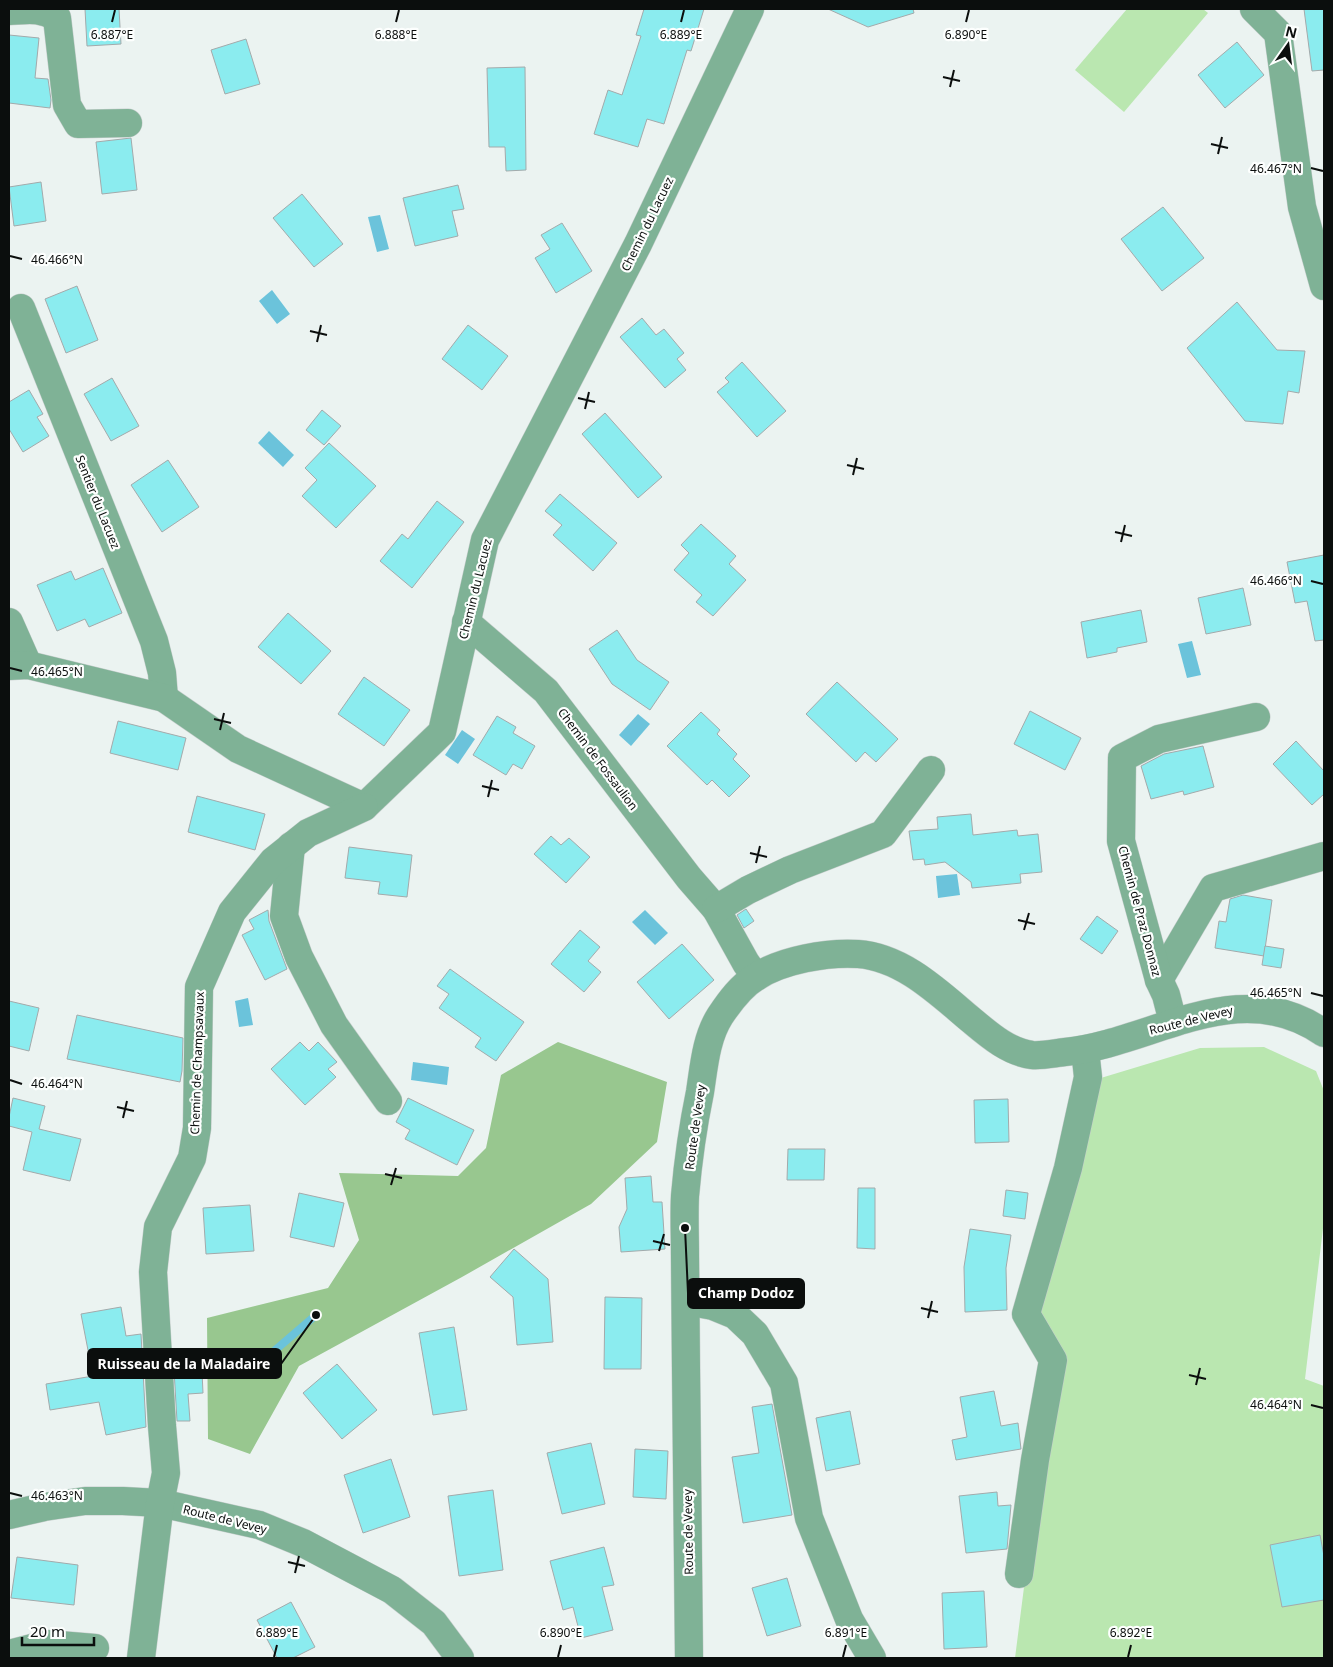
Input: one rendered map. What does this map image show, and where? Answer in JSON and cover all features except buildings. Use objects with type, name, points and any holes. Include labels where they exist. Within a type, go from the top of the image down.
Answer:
[{"type":"street","name":"Chemin du Lacuez","points":[[364,807],[442,732],[485,540],[638,244],[750,9]]},
{"type":"street","points":[[1254,9],[1278,33],[1302,207],[1324,286]]},
{"type":"street","points":[[9,12],[27,10],[47,12],[57,18],[67,105],[78,124],[128,123]]},
{"type":"street","name":"Sentier du Lacuez","points":[[21,308],[154,641],[162,673],[164,698]]},
{"type":"street","points":[[9,622],[18,665],[164,698],[238,749],[364,807]]},
{"type":"street","name":"Chemin de Fossaulion","points":[[466,622],[546,691],[689,878],[716,909],[746,963],[756,977]]},
{"type":"street","name":"Chemin de Praz Donnaz","points":[[1173,1022],[1166,995],[1158,980],[1121,841],[1122,758],[1159,739],[1256,717]]},
{"type":"street","points":[[716,909],[748,890],[790,870],[883,834],[931,770]]},
{"type":"street","name":"Chemin de Champsavaux","points":[[142,1658],[160,1503],[166,1473],[153,1272],[158,1227],[192,1158],[197,1128],[199,987],[232,912],[273,861],[308,833],[364,807]]},
{"type":"street","points":[[291,846],[284,916],[299,957],[334,1025],[388,1101]]},
{"type":"street","points":[[1158,980],[1213,888],[1324,856]]},
{"type":"street","name":"Route de Vevey","points":[[689,1658],[685,1198],[695,1120],[709,1041],[716,1022],[743,987],[756,977],[775,967],[796,961],[823,956],[859,954],[881,959],[904,968],[932,987],[988,1034],[1009,1048],[1033,1055],[1085,1050],[1173,1022],[1233,1009],[1267,1009],[1300,1018],[1324,1033]]},
{"type":"street","points":[[1019,1574],[1035,1460],[1053,1360],[1026,1314],[1068,1168],[1088,1077],[1085,1050]]},
{"type":"street","points":[[686,1301],[713,1306],[735,1315],[755,1334],[784,1383],[809,1518],[849,1619],[872,1658]]},
{"type":"street","name":"Route de Vevey","points":[[9,1515],[44,1506],[86,1501],[160,1503],[259,1526],[303,1543],[348,1565],[392,1590],[434,1623],[460,1658]]},
{"type":"street","points":[[9,1654],[47,1644],[95,1648]]},
{"type":"green space","points":[[1127,9],[1203,9],[1208,13],[1124,112],[1075,70]]},
{"type":"green space","points":[[558,1042],[667,1082],[657,1142],[591,1204],[299,1366],[250,1454],[208,1439],[207,1318],[328,1288],[359,1240],[339,1173],[458,1176],[486,1148],[501,1075]]},
{"type":"green space","points":[[1264,1047],[1316,1071],[1324,1091],[1324,1220],[1305,1379],[1324,1386],[1324,1658],[1015,1658],[1052,1367],[1030,1333],[1081,1084],[1200,1048]]},
{"type":"water","points":[[380,215],[389,249],[377,252],[368,217]]},
{"type":"water","points":[[272,290],[290,314],[277,324],[259,301]]},
{"type":"water","points":[[269,431],[294,455],[283,467],[258,443]]},
{"type":"water","points":[[1192,641],[1201,675],[1187,678],[1178,644]]},
{"type":"water","points":[[638,714],[650,724],[631,746],[619,735]]},
{"type":"water","points":[[462,730],[475,739],[458,764],[445,755]]},
{"type":"water","points":[[957,874],[960,895],[938,898],[936,876]]},
{"type":"water","points":[[645,910],[668,933],[655,945],[632,922]]},
{"type":"water","points":[[248,998],[253,1025],[239,1027],[235,1001]]},
{"type":"water","points":[[413,1062],[449,1067],[447,1085],[411,1080]]},
{"type":"waterway","points":[[259,1364],[316,1315]]},
{"type":"place","name":"Champ Dodoz","points":[[685,1228]]},
{"type":"place","name":"Ruisseau de la Maladaire","points":[[316,1315]]}]
